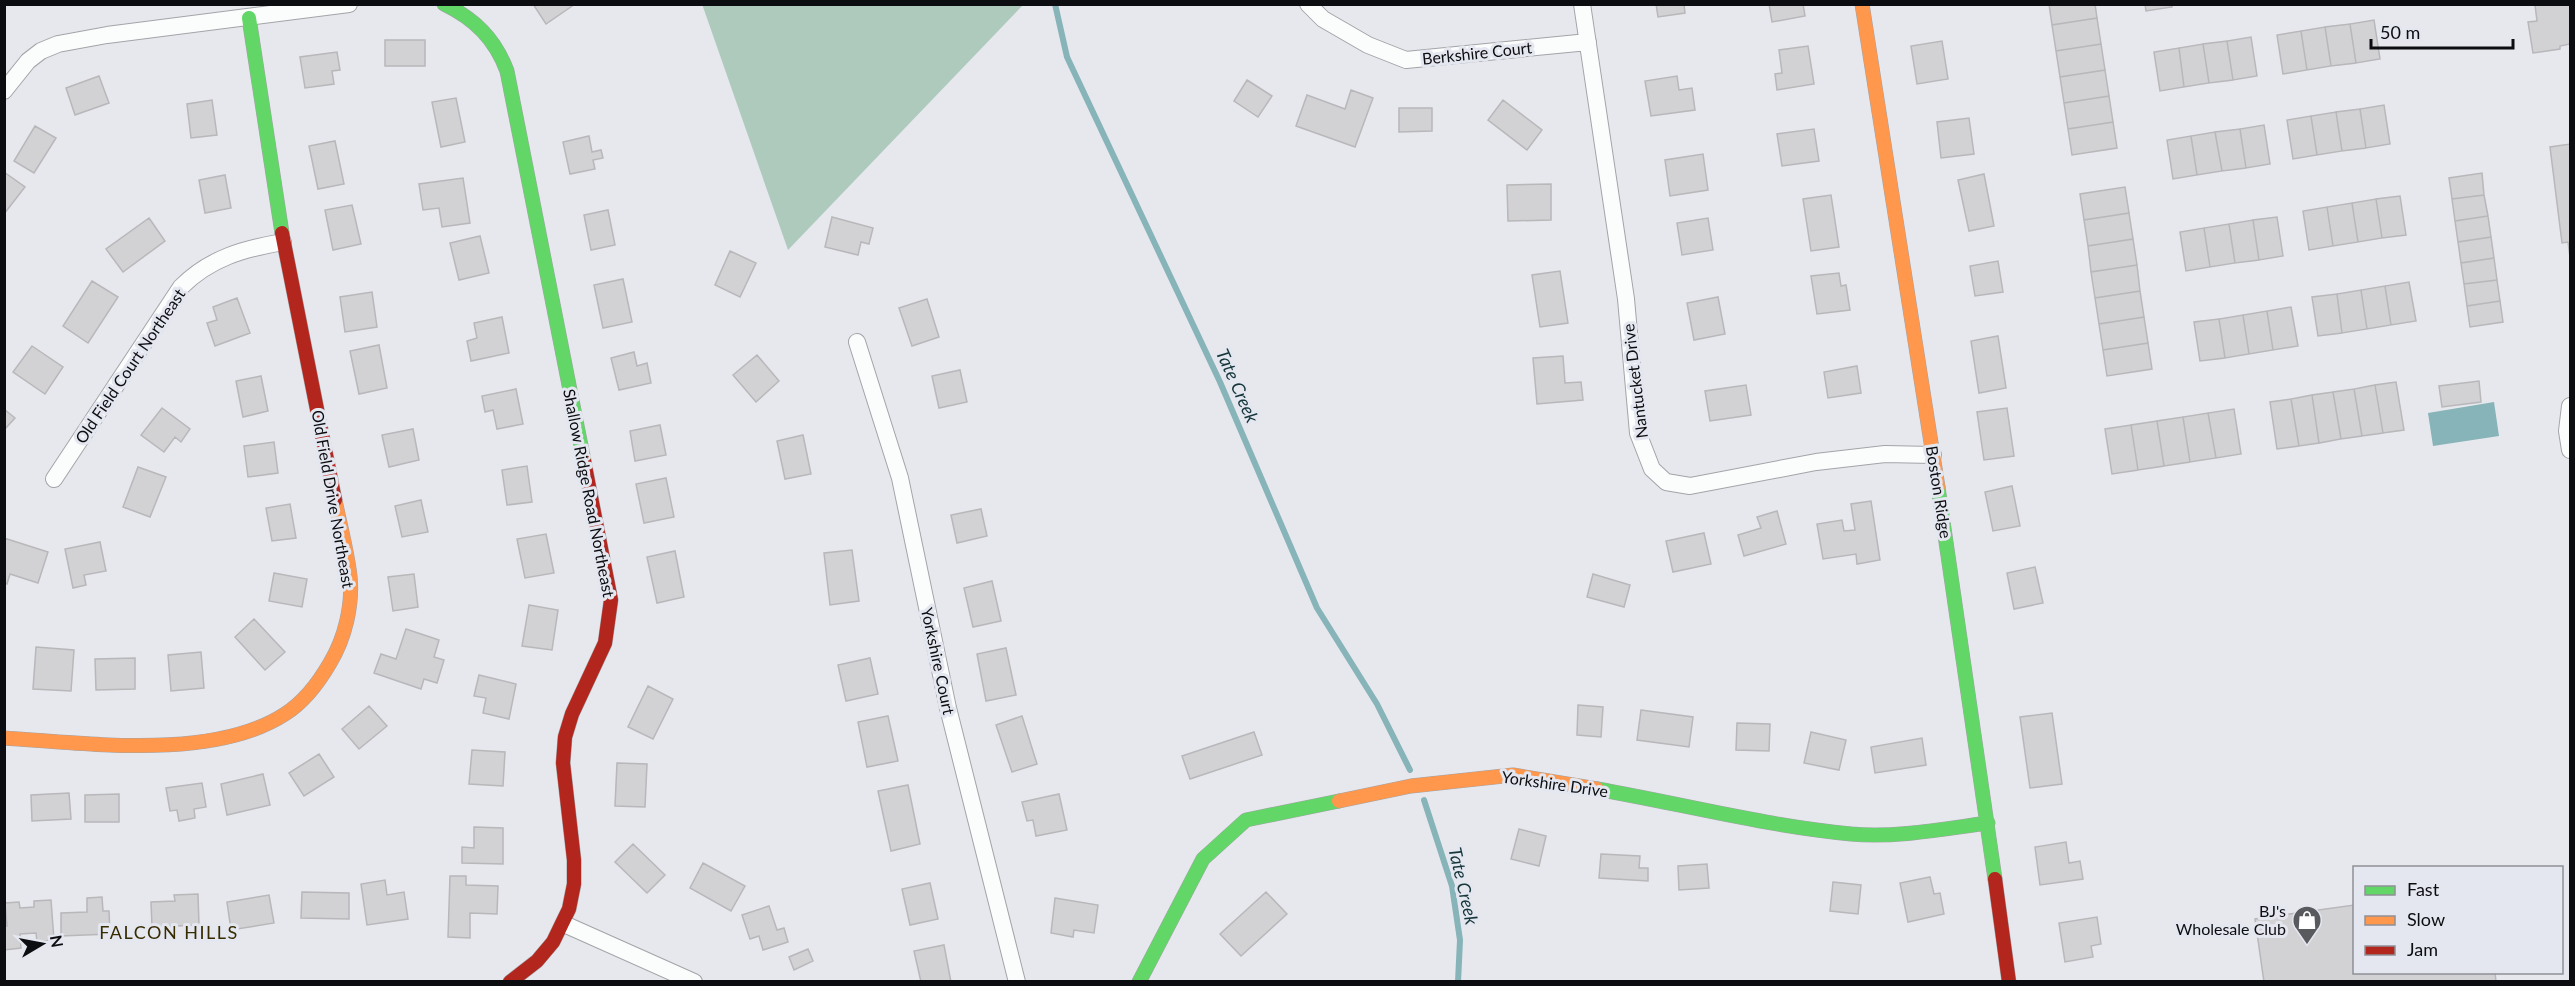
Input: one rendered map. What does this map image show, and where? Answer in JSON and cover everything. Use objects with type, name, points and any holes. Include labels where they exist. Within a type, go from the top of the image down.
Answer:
[{"type":"street","points":[[4,91],[28,61],[41,51],[58,44],[108,35],[349,4]]},
{"type":"street","name":"Shallow Ridge Road Northeast","points":[[444,4],[474,20],[482,28],[501,52],[507,71],[611,600],[609,626],[603,650],[570,718],[565,736],[563,762],[576,879],[564,924],[548,952],[528,971],[510,981]]},
{"type":"street","name":"Berkshire Court","points":[[1308,4],[1323,19],[1368,45],[1406,60],[1588,42]]},
{"type":"street","name":"Nantucket Drive","points":[[1582,4],[1626,299],[1638,433],[1652,469],[1666,482],[1690,486],[1816,462],[1885,454],[1933,455]]},
{"type":"street","name":"Boston Ridge","points":[[1862,4],[1933,455],[1988,823],[2009,981]]},
{"type":"street","name":"Old Field Drive Northeast","points":[[4,738],[144,745],[238,734],[283,716],[309,693],[334,660],[348,623],[350,576],[283,242],[263,128],[249,18]]},
{"type":"street","name":"Old Field Court Northeast","points":[[54,479],[187,281],[206,265],[222,257],[283,242]]},
{"type":"street","name":"Yorkshire Court","points":[[856,342],[900,478],[948,708],[1017,981]]},
{"type":"street","points":[[2571,406],[2567,432],[2571,450]]},
{"type":"street","name":"Yorkshire Drive","points":[[1139,981],[1203,859],[1246,820],[1411,786],[1513,775],[1666,801],[1772,824],[1852,834],[1901,834],[1988,823]]},
{"type":"street","points":[[564,924],[694,981]]},
{"type":"green space","points":[[702,4],[1023,4],[1023,5],[788,250]]},
{"type":"water","points":[[2494,402],[2499,436],[2433,446],[2428,413]]},
{"type":"building","points":[[533,4],[575,4],[546,24]]},
{"type":"building","points":[[1656,4],[1684,4],[1685,13],[1658,17]]},
{"type":"building","points":[[1769,4],[1803,4],[1805,16],[1772,22]]},
{"type":"building","points":[[2049,4],[2095,4],[2097,18],[2052,25]]},
{"type":"building","points":[[2145,4],[2171,4],[2172,7],[2146,11]]},
{"type":"building","points":[[2527,4],[2570,4],[2570,44],[2560,46],[2560,49],[2533,53],[2528,22],[2537,21],[2535,5]]},
{"type":"building","points":[[2097,18],[2101,44],[2056,51],[2052,25]]},
{"type":"building","points":[[2374,20],[2380,59],[2356,63],[2350,24]]},
{"type":"building","points":[[2350,24],[2356,63],[2331,66],[2325,27]]},
{"type":"building","points":[[2325,27],[2331,66],[2307,70],[2301,31]]},
{"type":"building","points":[[2301,31],[2307,70],[2283,74],[2277,35]]},
{"type":"building","points":[[2251,37],[2257,76],[2233,80],[2227,41]]},
{"type":"building","points":[[385,40],[425,40],[425,66],[385,66]]},
{"type":"building","points":[[1942,41],[1948,79],[1917,84],[1911,46]]},
{"type":"building","points":[[2227,41],[2233,80],[2209,83],[2203,44]]},
{"type":"building","points":[[2101,44],[2105,70],[2060,77],[2056,51]]},
{"type":"building","points":[[2203,44],[2209,83],[2184,87],[2179,48]]},
{"type":"building","points":[[1808,46],[1814,84],[1777,90],[1775,74],[1782,73],[1779,50]]},
{"type":"building","points":[[2179,48],[2184,87],[2160,91],[2154,52]]},
{"type":"building","points":[[337,52],[340,70],[332,71],[334,84],[305,88],[300,57]]},
{"type":"building","points":[[2105,70],[2109,96],[2064,103],[2060,77]]},
{"type":"building","points":[[99,76],[109,103],[75,115],[66,88]]},
{"type":"building","points":[[1677,76],[1679,90],[1692,88],[1695,110],[1651,116],[1645,81]]},
{"type":"building","points":[[1247,80],[1272,96],[1258,117],[1234,101]]},
{"type":"building","points":[[1351,90],[1373,98],[1355,147],[1296,126],[1307,95],[1345,109]]},
{"type":"building","points":[[2109,96],[2113,122],[2068,129],[2064,103]]},
{"type":"building","points":[[456,98],[465,142],[441,147],[432,102]]},
{"type":"building","points":[[212,100],[217,135],[191,138],[187,104]]},
{"type":"building","points":[[1503,100],[1542,130],[1527,150],[1488,120]]},
{"type":"building","points":[[2384,105],[2390,144],[2366,148],[2360,109]]},
{"type":"building","points":[[1399,108],[1432,108],[1432,131],[1399,132]]},
{"type":"building","points":[[2360,109],[2366,148],[2342,151],[2336,112]]},
{"type":"building","points":[[2336,112],[2342,151],[2317,155],[2311,116]]},
{"type":"building","points":[[2311,116],[2317,155],[2293,159],[2287,120]]},
{"type":"building","points":[[1969,118],[1974,154],[1941,158],[1937,122]]},
{"type":"building","points":[[2113,122],[2117,148],[2072,155],[2068,129]]},
{"type":"building","points":[[2264,125],[2270,164],[2246,168],[2240,129]]},
{"type":"building","points":[[35,126],[56,138],[34,173],[14,161]]},
{"type":"building","points":[[1814,129],[1819,161],[1782,166],[1777,134]]},
{"type":"building","points":[[2240,129],[2246,168],[2222,171],[2215,132]]},
{"type":"building","points":[[2215,132],[2222,171],[2197,175],[2191,136]]},
{"type":"building","points":[[589,136],[592,152],[601,150],[603,158],[593,160],[595,169],[570,174],[563,142]]},
{"type":"building","points":[[2191,136],[2197,175],[2173,179],[2167,140]]},
{"type":"building","points":[[335,141],[344,184],[318,189],[309,146]]},
{"type":"building","points":[[2570,144],[2570,257],[2568,242],[2562,243],[2550,147]]},
{"type":"building","points":[[1703,154],[1708,190],[1670,196],[1665,160]]},
{"type":"building","points":[[4,172],[25,187],[4,214]]},
{"type":"building","points":[[2482,173],[2484,195],[2452,199],[2449,178]]},
{"type":"building","points":[[1984,174],[1994,226],[1969,231],[1958,180]]},
{"type":"building","points":[[225,175],[231,208],[205,213],[199,180]]},
{"type":"building","points":[[463,178],[470,223],[442,227],[439,208],[423,210],[419,184]]},
{"type":"building","points":[[1551,184],[1551,220],[1508,221],[1507,185]]},
{"type":"building","points":[[2125,187],[2129,213],[2084,220],[2080,194]]},
{"type":"building","points":[[1831,195],[1839,247],[1811,251],[1803,199]]},
{"type":"building","points":[[2484,195],[2488,216],[2455,221],[2452,199]]},
{"type":"building","points":[[2400,196],[2406,235],[2382,238],[2376,199]]},
{"type":"building","points":[[2376,199],[2382,238],[2358,242],[2352,203]]},
{"type":"building","points":[[2352,203],[2358,242],[2333,246],[2327,207]]},
{"type":"building","points":[[352,205],[361,244],[333,250],[325,210]]},
{"type":"building","points":[[2327,207],[2333,246],[2309,250],[2303,211]]},
{"type":"building","points":[[608,210],[615,245],[591,250],[584,215]]},
{"type":"building","points":[[2129,213],[2133,239],[2088,246],[2084,220]]},
{"type":"building","points":[[2488,216],[2491,237],[2458,242],[2455,221]]},
{"type":"building","points":[[832,217],[873,228],[869,244],[861,242],[858,255],[825,247]]},
{"type":"building","points":[[2277,217],[2283,256],[2259,260],[2253,220]]},
{"type":"building","points":[[149,218],[165,241],[123,272],[106,249]]},
{"type":"building","points":[[1708,218],[1713,250],[1682,255],[1677,223]]},
{"type":"building","points":[[2253,220],[2259,260],[2235,263],[2229,224]]},
{"type":"building","points":[[2229,224],[2235,263],[2210,267],[2204,228]]},
{"type":"building","points":[[2204,228],[2210,267],[2186,271],[2180,232]]},
{"type":"building","points":[[480,236],[489,273],[459,280],[450,243]]},
{"type":"building","points":[[2491,237],[2494,258],[2461,263],[2458,242]]},
{"type":"building","points":[[2133,239],[2137,265],[2091,272],[2088,246]]},
{"type":"building","points":[[730,251],[756,263],[740,297],[715,285]]},
{"type":"building","points":[[2494,258],[2497,280],[2464,284],[2461,263]]},
{"type":"building","points":[[1998,261],[2003,292],[1975,296],[1970,266]]},
{"type":"building","points":[[2137,265],[2140,291],[2095,298],[2091,272]]},
{"type":"building","points":[[1560,271],[1568,323],[1540,327],[1532,275]]},
{"type":"building","points":[[1839,273],[1841,286],[1846,285],[1850,310],[1817,314],[1811,276]]},
{"type":"building","points":[[623,279],[632,322],[603,328],[594,285]]},
{"type":"building","points":[[2497,280],[2500,301],[2467,306],[2464,284]]},
{"type":"building","points":[[92,281],[118,297],[88,343],[63,326]]},
{"type":"building","points":[[2409,282],[2416,321],[2391,325],[2385,286]]},
{"type":"building","points":[[2385,286],[2391,325],[2367,329],[2361,290]]},
{"type":"building","points":[[2361,290],[2367,329],[2342,333],[2337,294]]},
{"type":"building","points":[[2140,291],[2144,317],[2099,324],[2095,298]]},
{"type":"building","points":[[372,292],[377,327],[345,332],[340,297]]},
{"type":"building","points":[[2337,294],[2342,333],[2318,336],[2312,297]]},
{"type":"building","points":[[1718,297],[1725,334],[1694,340],[1687,303]]},
{"type":"building","points":[[237,298],[250,333],[215,346],[207,323],[217,320],[213,307]]},
{"type":"building","points":[[927,299],[939,337],[912,346],[899,308]]},
{"type":"building","points":[[2500,301],[2503,322],[2470,327],[2467,306]]},
{"type":"building","points":[[2291,307],[2298,346],[2273,350],[2267,311]]},
{"type":"building","points":[[2267,311],[2273,350],[2249,354],[2243,315]]},
{"type":"building","points":[[2243,315],[2249,354],[2225,358],[2219,319]]},
{"type":"building","points":[[502,317],[509,353],[471,361],[467,341],[477,338],[474,323]]},
{"type":"building","points":[[2144,317],[2148,343],[2103,350],[2099,324]]},
{"type":"building","points":[[2219,319],[2225,358],[2200,361],[2194,322]]},
{"type":"building","points":[[1998,336],[2006,388],[1979,393],[1971,341]]},
{"type":"building","points":[[2148,343],[2152,369],[2107,376],[2103,350]]},
{"type":"building","points":[[379,345],[387,388],[359,394],[350,351]]},
{"type":"building","points":[[32,346],[63,367],[45,394],[13,372]]},
{"type":"building","points":[[634,352],[637,366],[647,363],[651,383],[619,390],[611,358]]},
{"type":"building","points":[[757,355],[779,381],[756,402],[733,375]]},
{"type":"building","points":[[1563,356],[1565,383],[1581,382],[1583,400],[1537,404],[1533,358]]},
{"type":"building","points":[[1857,366],[1861,393],[1828,398],[1824,372]]},
{"type":"building","points":[[960,370],[967,402],[939,408],[932,376]]},
{"type":"building","points":[[261,376],[268,411],[243,417],[236,381]]},
{"type":"building","points":[[2479,381],[2481,402],[2442,407],[2439,386]]},
{"type":"building","points":[[2396,382],[2404,430],[2383,433],[2375,385]]},
{"type":"building","points":[[1746,385],[1751,415],[1710,421],[1705,391]]},
{"type":"building","points":[[2375,385],[2383,433],[2362,436],[2354,389]]},
{"type":"building","points":[[516,389],[523,424],[497,429],[493,410],[485,412],[482,396]]},
{"type":"building","points":[[2354,389],[2362,436],[2341,439],[2333,392]]},
{"type":"building","points":[[2333,392],[2341,439],[2319,443],[2312,395]]},
{"type":"building","points":[[2312,395],[2319,443],[2299,446],[2291,399]]},
{"type":"building","points":[[2291,399],[2299,446],[2277,449],[2270,402]]},
{"type":"building","points":[[162,408],[190,429],[181,442],[175,437],[164,452],[141,435]]},
{"type":"building","points":[[2007,408],[2014,456],[1984,460],[1977,412]]},
{"type":"building","points":[[4,409],[15,418],[4,430]]},
{"type":"building","points":[[2234,409],[2241,454],[2216,458],[2208,413]]},
{"type":"building","points":[[2208,413],[2216,458],[2190,462],[2183,417]]},
{"type":"building","points":[[2183,417],[2190,462],[2164,466],[2157,421]]},
{"type":"building","points":[[2157,421],[2164,466],[2138,470],[2131,425]]},
{"type":"building","points":[[660,425],[666,455],[635,461],[630,431]]},
{"type":"building","points":[[2131,425],[2138,470],[2112,474],[2105,429]]},
{"type":"building","points":[[413,429],[419,460],[389,467],[382,435]]},
{"type":"building","points":[[803,435],[811,474],[785,479],[777,441]]},
{"type":"building","points":[[274,442],[278,473],[248,477],[244,446]]},
{"type":"building","points":[[527,466],[532,502],[507,505],[502,470]]},
{"type":"building","points":[[138,467],[166,477],[150,517],[123,507]]},
{"type":"building","points":[[666,478],[674,517],[644,523],[636,484]]},
{"type":"building","points":[[2012,486],[2020,526],[1993,531],[1985,492]]},
{"type":"building","points":[[421,500],[428,532],[402,537],[395,506]]},
{"type":"building","points":[[1871,501],[1880,560],[1857,564],[1856,554],[1823,559],[1817,524],[1842,520],[1844,531],[1855,530],[1851,504]]},
{"type":"building","points":[[290,504],[296,538],[272,541],[266,508]]},
{"type":"building","points":[[981,509],[987,536],[957,543],[951,515]]},
{"type":"building","points":[[1777,511],[1786,544],[1744,556],[1738,535],[1761,528],[1757,517]]},
{"type":"building","points":[[1704,533],[1711,564],[1673,572],[1666,541]]},
{"type":"building","points":[[546,534],[554,573],[525,578],[517,539]]},
{"type":"building","points":[[4,538],[48,552],[38,583],[10,574],[7,584],[4,583]]},
{"type":"building","points":[[100,542],[106,571],[84,575],[86,585],[73,588],[65,549]]},
{"type":"building","points":[[852,550],[859,601],[830,605],[824,553]]},
{"type":"building","points":[[675,551],[684,597],[657,603],[647,557]]},
{"type":"building","points":[[2035,567],[2043,603],[2014,609],[2007,573]]},
{"type":"building","points":[[274,573],[307,579],[302,607],[269,601]]},
{"type":"building","points":[[414,574],[418,607],[393,611],[388,577]]},
{"type":"building","points":[[1593,574],[1630,585],[1624,607],[1587,597]]},
{"type":"building","points":[[992,581],[1001,621],[973,627],[964,588]]},
{"type":"building","points":[[529,605],[558,610],[552,650],[522,646]]},
{"type":"building","points":[[254,619],[285,652],[265,670],[235,637]]},
{"type":"building","points":[[406,629],[439,640],[434,657],[444,660],[437,683],[424,679],[421,689],[374,673],[381,654],[396,659]]},
{"type":"building","points":[[36,647],[74,650],[71,691],[33,689]]},
{"type":"building","points":[[1006,648],[1016,695],[986,701],[977,654]]},
{"type":"building","points":[[201,652],[204,688],[171,691],[168,655]]},
{"type":"building","points":[[135,658],[135,689],[96,690],[95,659]]},
{"type":"building","points":[[870,658],[878,694],[846,701],[838,665]]},
{"type":"building","points":[[479,675],[516,684],[509,719],[483,713],[486,698],[474,696]]},
{"type":"building","points":[[648,686],[673,699],[653,739],[628,727]]},
{"type":"building","points":[[1578,705],[1603,707],[1601,737],[1577,735]]},
{"type":"building","points":[[369,706],[387,726],[359,749],[342,729]]},
{"type":"building","points":[[1641,710],[1693,717],[1689,747],[1637,740]]},
{"type":"building","points":[[2052,713],[2062,784],[2030,788],[2020,717]]},
{"type":"building","points":[[888,716],[898,761],[867,767],[858,722]]},
{"type":"building","points":[[1022,716],[1037,764],[1012,772],[996,725]]},
{"type":"building","points":[[1737,723],[1770,724],[1769,751],[1736,750]]},
{"type":"building","points":[[1254,732],[1262,755],[1190,779],[1182,756]]},
{"type":"building","points":[[1811,732],[1846,740],[1839,770],[1804,763]]},
{"type":"building","points":[[1922,738],[1926,765],[1875,773],[1871,747]]},
{"type":"building","points":[[472,750],[505,752],[503,786],[469,784]]},
{"type":"building","points":[[319,754],[334,777],[304,796],[289,773]]},
{"type":"building","points":[[617,763],[647,764],[645,807],[615,806]]},
{"type":"building","points":[[263,774],[270,805],[227,815],[221,784]]},
{"type":"building","points":[[202,783],[206,807],[194,809],[195,818],[179,821],[177,810],[170,811],[166,788]]},
{"type":"building","points":[[908,785],[920,844],[891,851],[878,791]]},
{"type":"building","points":[[69,793],[71,819],[32,821],[31,795]]},
{"type":"building","points":[[119,794],[119,822],[85,822],[85,795]]},
{"type":"building","points":[[1059,794],[1067,830],[1036,836],[1033,820],[1027,821],[1022,802]]},
{"type":"building","points":[[474,827],[503,828],[503,864],[462,863],[462,847],[474,848]]},
{"type":"building","points":[[1519,829],[1546,836],[1539,866],[1511,859]]},
{"type":"building","points":[[2066,842],[2069,863],[2080,861],[2083,879],[2040,885],[2035,847]]},
{"type":"building","points":[[633,844],[665,875],[647,893],[615,862]]},
{"type":"building","points":[[1601,854],[1640,856],[1639,868],[1648,868],[1648,881],[1599,878]]},
{"type":"building","points":[[703,863],[745,886],[731,911],[690,888]]},
{"type":"building","points":[[1707,864],[1709,888],[1679,890],[1678,866]]},
{"type":"building","points":[[450,876],[466,876],[466,885],[498,886],[497,914],[470,913],[470,938],[448,937]]},
{"type":"building","points":[[1930,877],[1934,894],[1940,893],[1944,914],[1908,922],[1900,883]]},
{"type":"building","points":[[385,880],[387,895],[404,892],[408,919],[367,925],[361,884]]},
{"type":"building","points":[[1833,882],[1861,885],[1858,914],[1830,911]]},
{"type":"building","points":[[930,883],[938,919],[910,925],[902,889]]},
{"type":"building","points":[[302,892],[349,893],[349,919],[301,918]]},
{"type":"building","points":[[1266,892],[1287,914],[1241,956],[1220,934]]},
{"type":"building","points":[[198,894],[199,925],[152,927],[151,902],[175,901],[174,895]]},
{"type":"building","points":[[269,895],[274,923],[231,930],[227,902]]},
{"type":"building","points":[[102,897],[103,911],[109,911],[110,934],[61,936],[61,913],[87,912],[87,898]]},
{"type":"building","points":[[1055,898],[1098,905],[1094,933],[1074,930],[1073,937],[1051,933]]},
{"type":"building","points":[[51,900],[54,940],[37,942],[36,933],[20,934],[21,948],[4,950],[4,926],[7,926],[5,903],[19,902],[20,908],[34,907],[34,901]]},
{"type":"building","name":"BJ's Wholesale Club","points":[[2353,905],[2353,974],[2495,974],[2496,982],[2264,982],[2255,919]]},
{"type":"building","points":[[769,906],[777,930],[784,928],[788,942],[763,950],[759,936],[750,939],[742,915]]},
{"type":"building","points":[[2097,917],[2101,944],[2091,946],[2093,957],[2065,962],[2059,923]]},
{"type":"building","points":[[944,945],[951,982],[921,982],[914,951]]},
{"type":"building","points":[[808,949],[813,961],[794,970],[789,957]]},
{"type":"waterway","name":"Tate Creek","points":[[1055,4],[1067,57],[1220,382],[1317,608],[1377,704],[1410,770]]},
{"type":"waterway","name":"Tate Creek","points":[[1424,800],[1452,886],[1460,940],[1458,982]]},
{"type":"traffic: fast","points":[[444,4],[465,16],[483,31],[496,49],[507,71],[584,461]]},
{"type":"traffic: fast","points":[[249,18],[282,233]]},
{"type":"traffic: fast","points":[[1938,487],[1995,879]]},
{"type":"traffic: fast","points":[[1597,789],[1756,820],[1851,834],[1902,834],[1988,823]]},
{"type":"traffic: fast","points":[[1139,982],[1203,859],[1246,820],[1339,801]]},
{"type":"traffic: slow","points":[[1862,4],[1938,487]]},
{"type":"traffic: slow","points":[[4,738],[110,745],[186,744],[256,729],[292,709],[326,670],[340,643],[347,621],[350,576],[335,500]]},
{"type":"traffic: slow","points":[[1339,801],[1411,786],[1513,775],[1597,789]]},
{"type":"traffic: jam","points":[[282,233],[335,500]]},
{"type":"traffic: jam","points":[[510,982],[537,961],[553,942],[569,909],[574,884],[574,860],[563,763],[565,737],[572,714],[605,643],[611,600],[584,461]]},
{"type":"traffic: jam","points":[[1995,879],[2009,982]]},
{"type":"place","name":"BJ's Wholesale Club","points":[[2307,946]]},
{"type":"district","name":"FALCON HILLS","points":[[169,933]]}]
